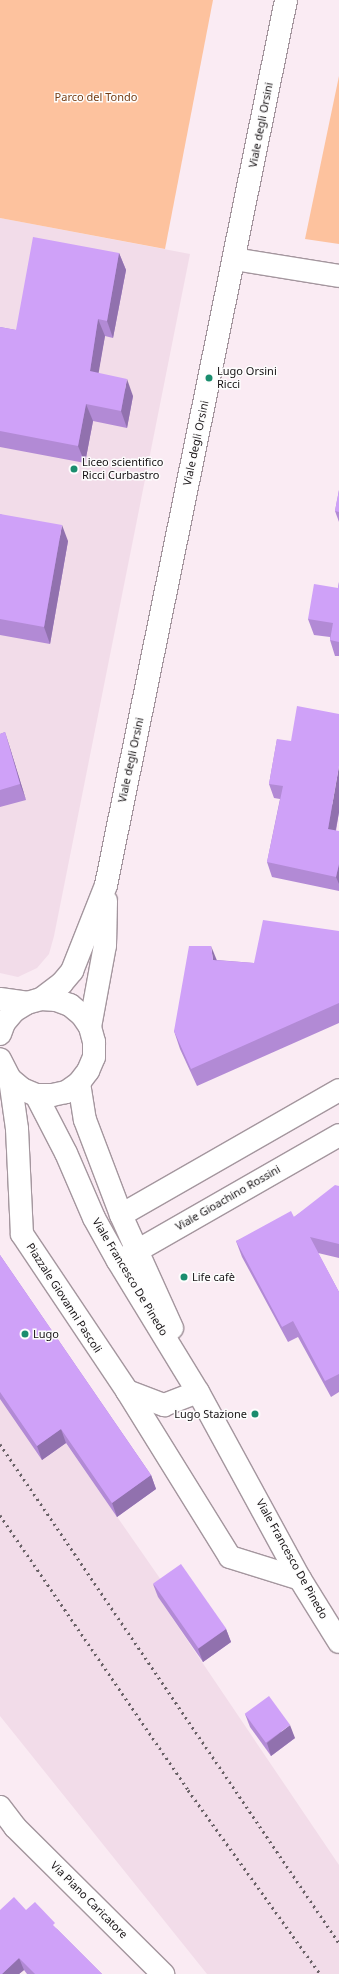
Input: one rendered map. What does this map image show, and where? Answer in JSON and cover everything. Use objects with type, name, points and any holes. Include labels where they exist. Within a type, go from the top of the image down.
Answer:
[{"type":"street","name":"Viale degli Orsini","points":[[0,1034],[4,1023],[14,1011],[34,1001],[62,983],[72,971],[106,885],[286,0]]},
{"type":"street","points":[[234,259],[339,276]]},
{"type":"street","name":"Viale degli Orsini","points":[[90,1027],[105,945],[106,885]]},
{"type":"street","points":[[0,998],[34,1001],[56,1000],[70,1005],[82,1015],[90,1027],[94,1042],[94,1057],[88,1072],[79,1083],[66,1092],[52,1095],[36,1094],[22,1089],[10,1079],[0,1059]]},
{"type":"street","name":"Piazzale Giovanni Pascoli","points":[[10,1079],[18,1129],[22,1234],[127,1391],[230,1557],[300,1579]]},
{"type":"street","name":"Viale Francesco De Pinedo","points":[[79,1083],[85,1120],[121,1215],[139,1249],[198,1392]]},
{"type":"street","points":[[121,1215],[339,1090]]},
{"type":"street","name":"Viale Francesco De Pinedo","points":[[36,1094],[66,1153],[94,1218],[118,1261],[198,1392],[266,1511],[300,1579],[339,1642]]},
{"type":"street","name":"Viale Gioachino Rossini","points":[[118,1261],[339,1135]]},
{"type":"street","points":[[127,1391],[164,1404],[198,1392]]},
{"type":"street","name":"Via Piano Caricatore","points":[[0,1806],[8,1823],[163,1974]]},
{"type":"shaded area","name":"Liceo scientifico Ricci Curbastro","points":[[0,218],[190,254],[54,936],[49,954],[37,968],[18,977],[0,973]]},
{"type":"shaded area","points":[[0,1261],[54,1426],[168,1590],[158,1597],[339,1865],[339,1974],[207,1974],[0,1716]]},
{"type":"green space","name":"Parco del Tondo","points":[[0,0],[213,0],[165,249],[0,218]]},
{"type":"green space","points":[[339,76],[339,244],[305,239]]},
{"type":"building","points":[[33,237],[119,253],[107,321],[98,319],[90,371],[127,379],[121,411],[86,404],[78,446],[0,431],[0,327],[16,330]]},
{"type":"building","points":[[339,490],[339,512],[335,511]]},
{"type":"building","points":[[0,514],[62,525],[44,627],[0,619]]},
{"type":"building","points":[[339,582],[339,642],[330,640],[333,623],[308,619],[314,584],[338,588]]},
{"type":"building","points":[[297,706],[339,714],[339,766],[328,829],[339,831],[339,864],[336,877],[267,862],[283,786],[269,784],[277,739],[291,741]]},
{"type":"building","points":[[5,732],[20,784],[0,790],[0,734]]},
{"type":"building","points":[[263,920],[339,931],[339,1003],[191,1069],[174,1031],[189,946],[211,946],[213,960],[254,963]]},
{"type":"building","points":[[335,1185],[339,1186],[339,1244],[310,1237],[339,1292],[339,1374],[325,1381],[293,1321],[282,1327],[236,1241],[291,1211],[294,1217]]},
{"type":"building","points":[[0,1255],[151,1475],[112,1503],[61,1429],[37,1446],[0,1392]]},
{"type":"building","points":[[181,1564],[226,1629],[198,1648],[153,1584]]},
{"type":"building","points":[[269,1696],[290,1725],[266,1743],[245,1714]]},
{"type":"building","points":[[14,1897],[26,1910],[35,1902],[55,1923],[53,1925],[102,1974],[35,1974],[19,1958],[2,1974],[0,1974],[0,1910]]},
{"type":"railway","points":[[0,1444],[339,1943]]},
{"type":"railway","points":[[0,1515],[188,1790],[320,1974]]},
{"type":"place","name":"Lugo Orsini Ricci","points":[[209,378]]},
{"type":"place","name":"Liceo scientifico Ricci Curbastro","points":[[74,469]]},
{"type":"place","name":"Life cafè","points":[[184,1277]]},
{"type":"place","name":"Lugo","points":[[25,1334]]},
{"type":"place","name":"Lugo Stazione","points":[[255,1414]]}]
